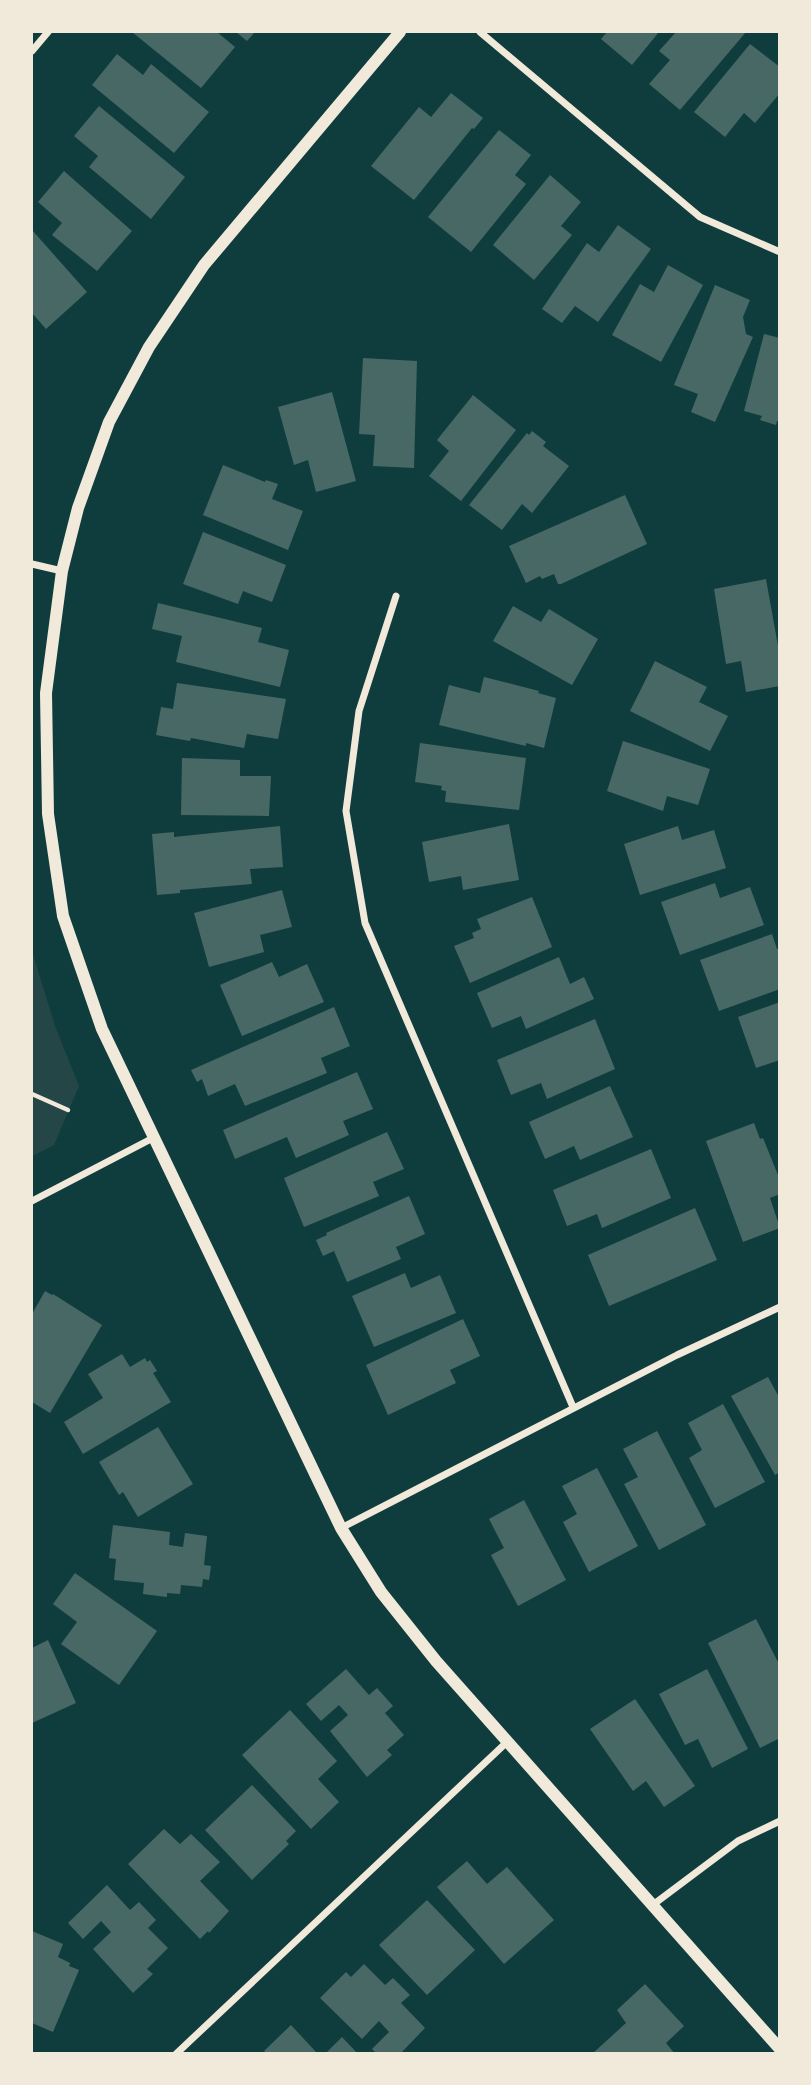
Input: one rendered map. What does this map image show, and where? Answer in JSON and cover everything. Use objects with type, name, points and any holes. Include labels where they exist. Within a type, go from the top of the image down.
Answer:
[{"type":"street","points":[[32,51],[48,32]]},
{"type":"street","points":[[400,32],[204,265],[149,346],[109,422],[78,508],[62,571],[46,693],[48,814],[63,916],[102,1029],[341,1528],[389,1602],[436,1661],[654,1904],[779,2049]]},
{"type":"street","points":[[480,32],[700,217],[779,252]]},
{"type":"street","points":[[32,564],[62,571]]},
{"type":"street","points":[[396,596],[359,710],[346,811],[365,923],[573,1407]]},
{"type":"street","points":[[32,1201],[153,1138]]},
{"type":"street","points":[[341,1528],[677,1354],[779,1307]]},
{"type":"street","points":[[176,2053],[508,1740]]},
{"type":"street","points":[[654,1904],[738,1841],[779,1821]]},
{"type":"path","points":[[32,1094],[68,1110]]},
{"type":"shaded area","points":[[32,951],[55,1026],[79,1086],[54,1145],[32,1156]]},
{"type":"building","points":[[132,32],[217,32],[235,47],[201,88]]},
{"type":"building","points":[[236,32],[255,32],[247,41]]},
{"type":"building","points":[[607,32],[659,32],[632,65],[601,39]]},
{"type":"building","points":[[676,32],[746,32],[680,110],[649,84],[670,60],[659,51]]},
{"type":"building","points":[[750,44],[780,67],[780,93],[755,123],[744,113],[725,137],[694,112]]},
{"type":"building","points":[[117,54],[143,75],[151,64],[209,112],[174,153],[92,85]]},
{"type":"building","points":[[451,93],[483,118],[414,200],[371,166],[419,107],[431,117]]},
{"type":"building","points":[[99,106],[185,177],[151,219],[89,167],[98,156],[74,136]]},
{"type":"building","points":[[499,130],[531,155],[515,175],[526,184],[471,252],[428,217]]},
{"type":"building","points":[[64,171],[132,231],[97,271],[52,235],[62,223],[38,202]]},
{"type":"building","points":[[550,175],[581,202],[561,226],[572,235],[534,280],[493,245]]},
{"type":"building","points":[[618,225],[651,249],[598,322],[575,306],[562,323],[542,309],[587,243],[599,252]]},
{"type":"building","points":[[32,230],[87,292],[46,329],[32,313]]},
{"type":"building","points":[[668,265],[703,285],[661,362],[612,335],[640,284],[654,292]]},
{"type":"building","points":[[715,285],[750,300],[743,317],[746,334],[753,337],[715,422],[691,412],[698,394],[674,385]]},
{"type":"building","points":[[764,334],[780,338],[780,422],[777,421],[776,425],[760,420],[762,416],[744,411]]},
{"type":"building","points":[[363,358],[417,361],[414,468],[373,466],[375,435],[359,434]]},
{"type":"building","points":[[332,392],[356,481],[316,492],[308,460],[294,465],[278,407]]},
{"type":"building","points":[[473,395],[516,430],[461,501],[429,476],[449,451],[437,440]]},
{"type":"building","points":[[532,431],[546,442],[543,446],[569,466],[532,513],[522,504],[502,530],[469,505],[527,433],[529,435]]},
{"type":"building","points":[[223,465],[265,482],[266,480],[278,484],[272,499],[303,511],[288,550],[203,515]]},
{"type":"building","points":[[625,495],[647,544],[561,584],[558,584],[554,574],[542,579],[540,576],[526,583],[509,546]]},
{"type":"building","points":[[203,532],[286,565],[272,602],[243,591],[238,604],[183,584]]},
{"type":"building","points":[[766,579],[780,657],[780,686],[746,692],[741,661],[726,664],[714,589]]},
{"type":"building","points":[[158,603],[262,628],[258,642],[289,650],[280,687],[176,662],[182,636],[152,629]]},
{"type":"building","points":[[513,606],[541,622],[549,609],[598,639],[572,685],[493,641]]},
{"type":"building","points":[[655,661],[707,687],[699,702],[728,716],[710,751],[630,711]]},
{"type":"building","points":[[484,677],[556,698],[544,748],[439,725],[449,685],[480,693]]},
{"type":"building","points":[[177,683],[286,699],[278,739],[247,734],[244,748],[191,738],[190,741],[156,735],[161,707],[173,709]]},
{"type":"building","points":[[623,741],[710,769],[698,805],[667,796],[663,811],[607,791]]},
{"type":"building","points":[[420,743],[526,758],[519,810],[445,802],[446,791],[441,790],[442,786],[415,782]]},
{"type":"building","points":[[182,758],[240,760],[240,776],[271,776],[269,816],[181,815]]},
{"type":"building","points":[[509,824],[519,880],[463,890],[461,876],[429,882],[422,842]]},
{"type":"building","points":[[280,826],[283,867],[250,869],[252,884],[180,890],[180,893],[157,895],[152,834],[174,832],[174,837]]},
{"type":"building","points":[[678,826],[682,840],[714,830],[726,868],[640,895],[624,844]]},
{"type":"building","points":[[715,883],[720,898],[750,887],[764,925],[680,955],[661,902]]},
{"type":"building","points":[[282,890],[292,927],[260,935],[264,952],[209,967],[194,913]]},
{"type":"building","points":[[532,897],[552,947],[470,983],[454,946],[474,938],[472,933],[481,929],[477,919]]},
{"type":"building","points":[[772,934],[777,949],[780,948],[780,989],[719,1011],[700,960]]},
{"type":"building","points":[[559,957],[570,984],[584,977],[594,999],[526,1029],[521,1016],[492,1028],[477,993]]},
{"type":"building","points":[[272,962],[279,977],[307,964],[324,1002],[242,1036],[220,985]]},
{"type":"building","points":[[780,1002],[780,1060],[756,1068],[738,1017]]},
{"type":"building","points":[[334,1007],[350,1046],[321,1058],[327,1073],[245,1106],[235,1084],[208,1096],[202,1079],[197,1082],[191,1070]]},
{"type":"building","points":[[595,1019],[615,1069],[547,1099],[541,1083],[511,1095],[497,1060]]},
{"type":"building","points":[[357,1072],[373,1109],[343,1121],[349,1135],[296,1158],[287,1137],[235,1159],[223,1130]]},
{"type":"building","points":[[610,1086],[633,1137],[580,1160],[574,1146],[545,1159],[529,1122]]},
{"type":"building","points":[[754,1123],[780,1180],[780,1194],[770,1198],[780,1228],[743,1242],[706,1141]]},
{"type":"building","points":[[387,1132],[404,1169],[373,1182],[379,1196],[304,1227],[284,1178]]},
{"type":"building","points":[[651,1149],[671,1198],[602,1228],[597,1214],[567,1226],[553,1190]]},
{"type":"building","points":[[409,1196],[425,1234],[396,1247],[401,1259],[347,1282],[334,1251],[323,1256],[316,1240]]},
{"type":"building","points":[[695,1208],[717,1260],[609,1306],[588,1255]]},
{"type":"building","points":[[405,1273],[411,1288],[440,1275],[456,1313],[374,1347],[352,1296]]},
{"type":"building","points":[[45,1291],[102,1325],[50,1413],[32,1402],[32,1314]]},
{"type":"building","points":[[463,1319],[480,1356],[450,1370],[456,1383],[388,1415],[366,1365]]},
{"type":"building","points":[[122,1354],[130,1367],[145,1358],[147,1362],[150,1360],[157,1371],[153,1373],[171,1402],[83,1454],[64,1422],[103,1398],[88,1374]]},
{"type":"building","points":[[768,1377],[780,1399],[780,1472],[775,1475],[731,1396]]},
{"type":"building","points":[[723,1404],[765,1482],[715,1508],[689,1458],[702,1450],[688,1423]]},
{"type":"building","points":[[158,1427],[193,1484],[138,1517],[123,1492],[119,1495],[99,1462]]},
{"type":"building","points":[[657,1431],[706,1525],[659,1550],[624,1484],[638,1477],[623,1449]]},
{"type":"building","points":[[597,1468],[638,1546],[589,1572],[563,1522],[577,1514],[562,1486]]},
{"type":"building","points":[[524,1500],[566,1580],[518,1606],[491,1555],[504,1548],[489,1519]]},
{"type":"building","points":[[113,1525],[170,1532],[169,1545],[183,1547],[185,1533],[207,1536],[204,1565],[211,1566],[209,1580],[203,1579],[202,1587],[181,1585],[180,1594],[167,1593],[167,1597],[143,1594],[144,1583],[114,1580],[116,1559],[109,1558]]},
{"type":"building","points":[[75,1573],[157,1631],[119,1685],[61,1644],[77,1622],[53,1604]]},
{"type":"building","points":[[756,1619],[780,1666],[780,1738],[760,1748],[708,1643]]},
{"type":"building","points":[[48,1640],[76,1703],[32,1723],[32,1648]]},
{"type":"building","points":[[346,1669],[369,1695],[377,1688],[393,1706],[385,1713],[404,1735],[387,1750],[392,1755],[367,1777],[330,1731],[348,1715],[339,1705],[321,1721],[306,1704]]},
{"type":"building","points":[[707,1669],[748,1749],[712,1768],[698,1739],[685,1745],[659,1694]]},
{"type":"building","points":[[635,1699],[695,1786],[664,1807],[646,1781],[633,1791],[590,1729]]},
{"type":"building","points":[[290,1710],[337,1761],[318,1779],[339,1802],[311,1829],[242,1755]]},
{"type":"building","points":[[252,1785],[296,1831],[286,1841],[289,1844],[252,1880],[205,1830]]},
{"type":"building","points":[[164,1829],[180,1844],[191,1834],[220,1862],[200,1881],[229,1911],[200,1939],[128,1864]]},
{"type":"building","points":[[467,1861],[487,1884],[507,1867],[554,1920],[504,1964],[437,1887]]},
{"type":"building","points":[[107,1885],[130,1910],[139,1902],[156,1920],[148,1928],[168,1948],[147,1969],[153,1974],[133,1993],[93,1949],[111,1932],[101,1921],[83,1939],[68,1923]]},
{"type":"building","points":[[427,1900],[475,1950],[427,1995],[379,1945]]},
{"type":"building","points":[[32,1931],[63,1944],[58,1957],[79,1970],[53,2032],[32,2023]]},
{"type":"building","points":[[364,1964],[385,1985],[393,1978],[410,1995],[401,2003],[425,2028],[400,2054],[377,2054],[372,2049],[389,2032],[379,2021],[362,2039],[320,1998],[346,1972],[351,1977]]},
{"type":"building","points":[[645,1984],[684,2026],[666,2043],[675,2054],[592,2054],[626,2023],[617,2010]]},
{"type":"building","points":[[291,2025],[316,2052],[267,2054],[264,2051]]},
{"type":"building","points":[[342,2037],[358,2054],[325,2054]]}]
